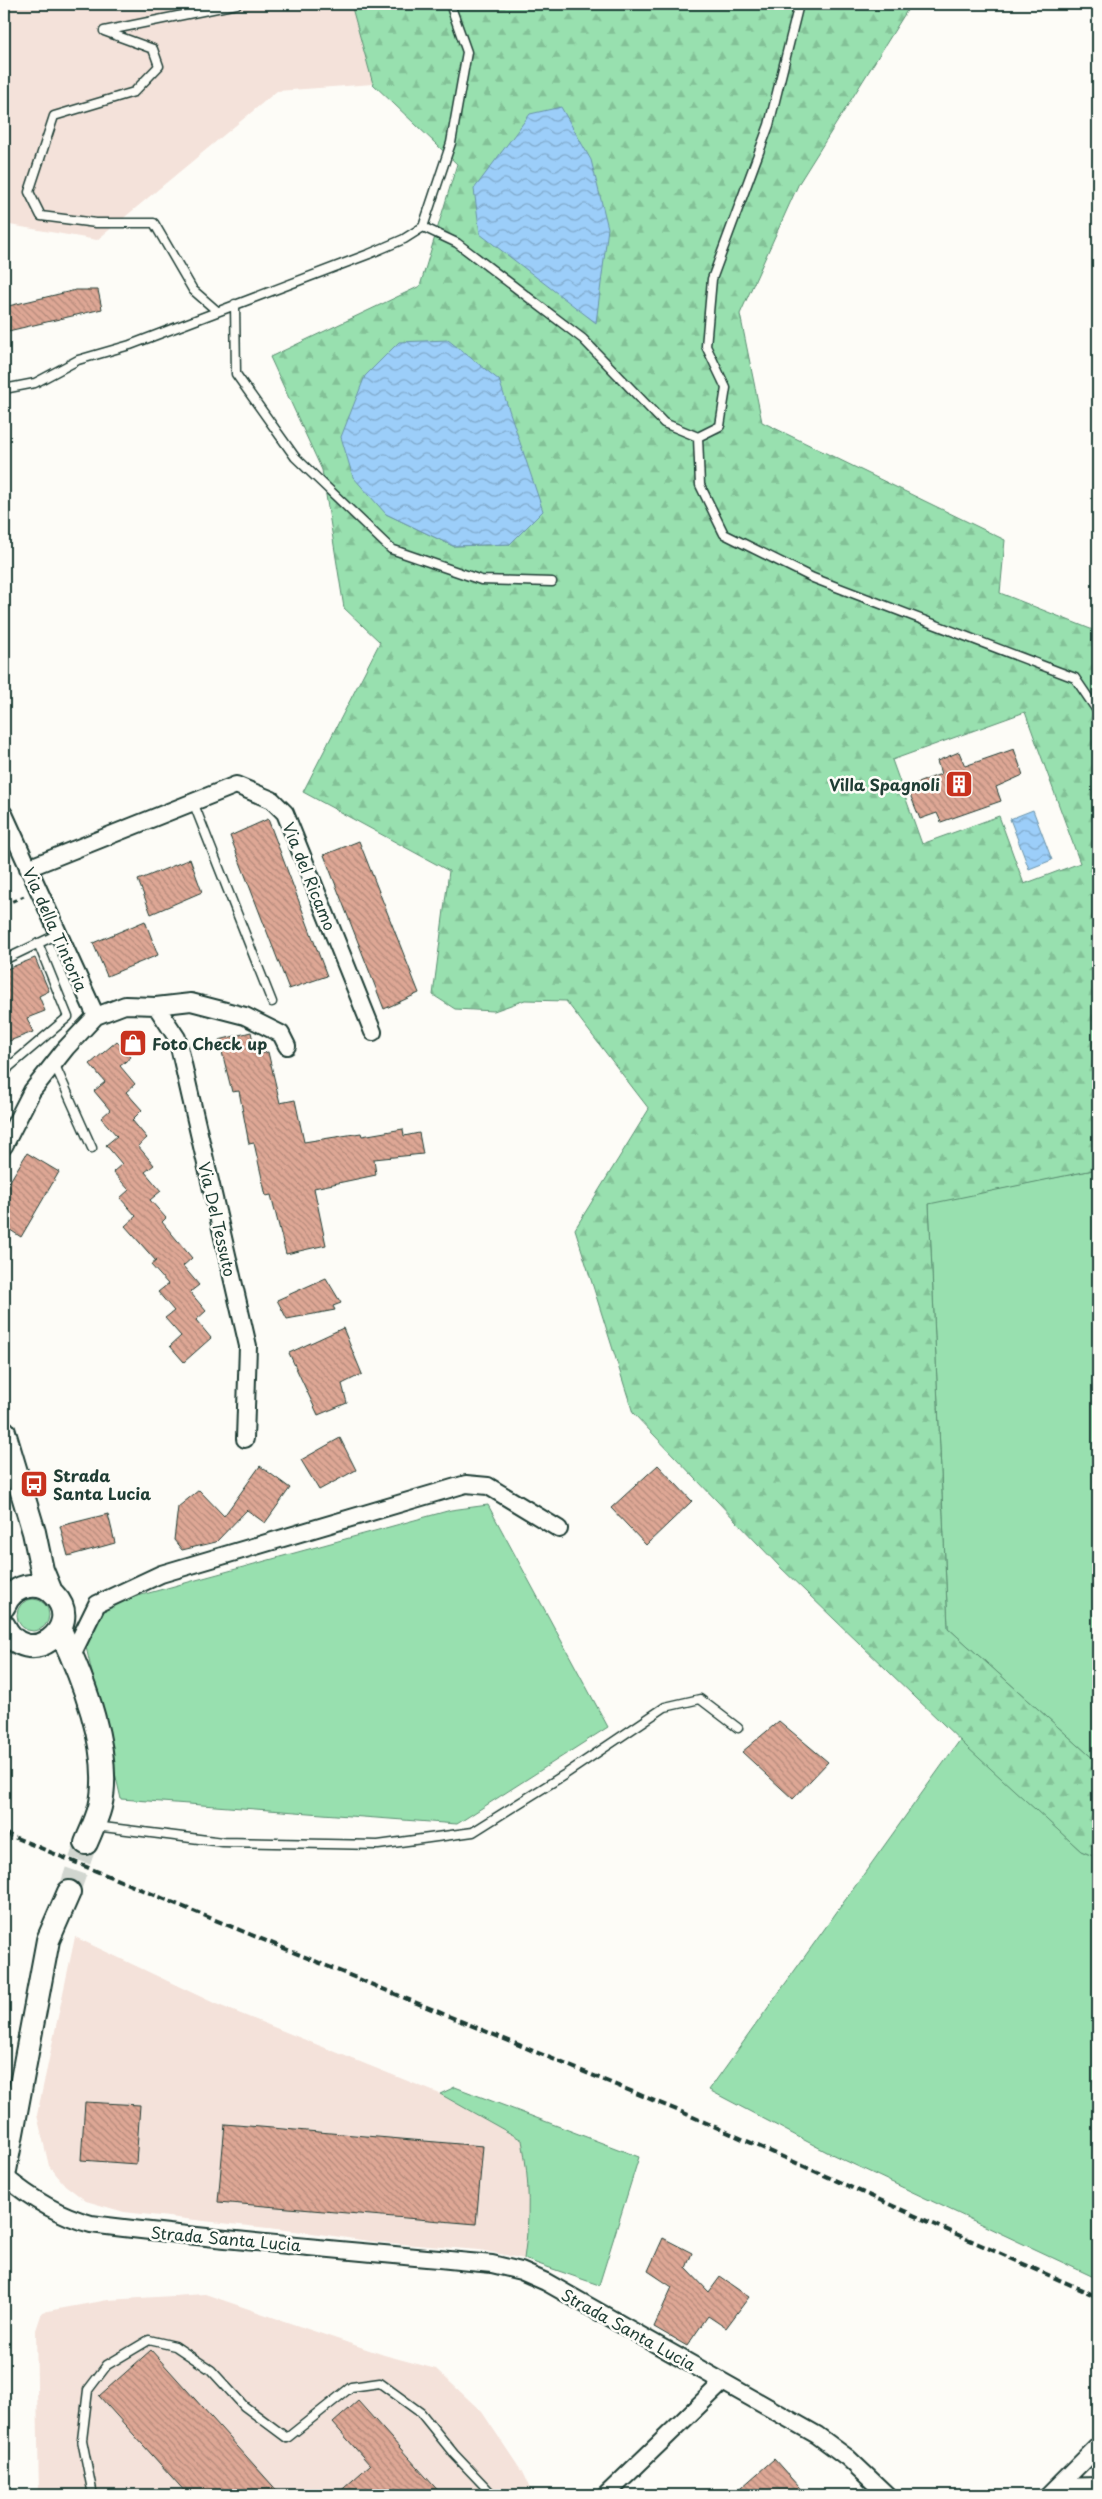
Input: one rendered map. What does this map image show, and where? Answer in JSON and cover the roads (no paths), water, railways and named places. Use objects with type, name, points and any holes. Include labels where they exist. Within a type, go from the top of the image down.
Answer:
[{"type":"street","name":"Via del Ricamo","points":[[28,868],[236,785],[272,800],[285,813],[373,1032]]},
{"type":"street","name":"Via della Tintoria","points":[[4,814],[96,1016]]},
{"type":"street","points":[[4,1146],[32,1091],[54,1064],[96,1016],[124,1005],[156,1006],[191,1002],[244,1016],[281,1034],[287,1046]]},
{"type":"street","name":"Via Del Tessuto","points":[[156,1006],[177,1038],[248,1346],[245,1439]]},
{"type":"street","points":[[4,1432],[34,1532],[42,1570],[63,1614],[60,1630],[55,1637],[39,1646],[22,1645],[7,1635]]},
{"type":"street","points":[[72,1656],[97,1604],[161,1574],[466,1484],[488,1486],[559,1528]]},
{"type":"street","points":[[4,1606],[6,1600],[19,1589],[27,1572],[34,1532]]},
{"type":"street","points":[[19,1589],[35,1586],[51,1592]]},
{"type":"street","points":[[60,1630],[87,1694],[104,1766],[100,1807],[89,1834]]},
{"type":"street","name":"Strada Santa Lucia","points":[[69,1892],[48,1940],[4,2176],[23,2191],[78,2221],[91,2224],[193,2237],[273,2242],[492,2264],[521,2271],[546,2282],[817,2435],[854,2463],[887,2495]]},
{"type":"street","points":[[606,2495],[723,2382]]},
{"type":"street","points":[[1053,2491],[1098,2446]]},
{"type":"street","points":[[1053,2491],[1098,2486]]},
{"type":"lane","points":[[217,311],[193,290],[154,223],[96,223],[41,216],[29,192],[54,116],[134,92],[159,66],[153,49],[104,31],[237,4]]},
{"type":"lane","points":[[4,390],[35,383],[78,360],[130,345],[369,254],[404,239],[423,226],[451,143],[467,52],[450,4]]},
{"type":"lane","points":[[423,226],[457,243],[583,339],[664,423],[698,437],[720,426],[726,388],[706,346],[712,279],[769,125],[799,4]]},
{"type":"lane","points":[[235,304],[236,374],[295,457],[391,549],[481,580],[552,582]]},
{"type":"lane","points":[[698,437],[700,485],[724,534],[813,578],[1075,678],[1098,712]]},
{"type":"lane","points":[[193,802],[272,1002]]},
{"type":"lane","points":[[4,960],[58,934]]},
{"type":"lane","points":[[4,1075],[9,1066],[68,1017],[38,944]]},
{"type":"lane","points":[[54,1064],[92,1148]]},
{"type":"lane","points":[[89,1834],[223,1842],[368,1845],[473,1832],[564,1775],[666,1706],[700,1698],[738,1728]]},
{"type":"lane","points":[[93,2495],[82,2440],[88,2390],[108,2365],[149,2340],[175,2346],[210,2370],[244,2406],[287,2438],[351,2387],[380,2383],[421,2413],[454,2454],[493,2495]]},
{"type":"water","points":[[561,107],[591,160],[608,228],[596,323],[480,234],[474,189],[530,114]]},
{"type":"water","points":[[448,340],[499,380],[543,511],[510,544],[453,546],[386,514],[353,477],[341,437],[365,376],[399,342]]},
{"type":"water","points":[[1033,810],[1052,860],[1029,869],[1010,819]]},
{"type":"tunnel","points":[[69,1892],[86,1843]]},
{"type":"railway","points":[[4,1833],[684,2113],[1098,2297]]},
{"type":"place","name":"Villa Spagnoli","points":[[959,784]]},
{"type":"place","name":"Foto Check up","points":[[133,1043]]},
{"type":"place","name":"Strada Santa Lucia","points":[[34,1484]]}]
